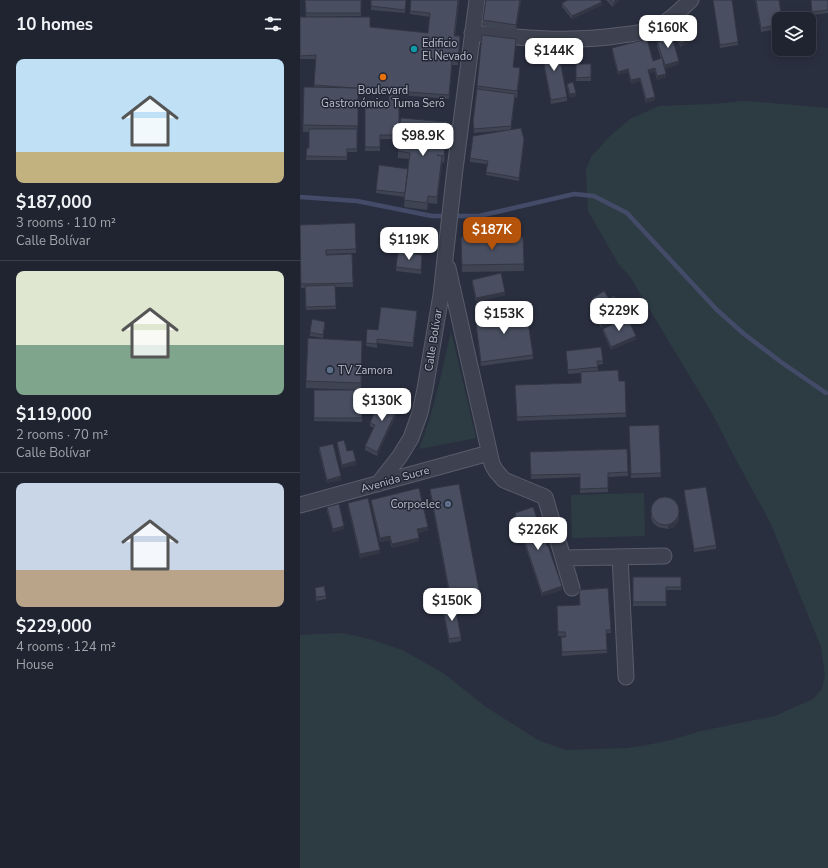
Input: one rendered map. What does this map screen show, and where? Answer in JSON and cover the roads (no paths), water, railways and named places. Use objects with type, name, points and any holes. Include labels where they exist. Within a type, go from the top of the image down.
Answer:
[{"type":"street","name":"Calle Bolívar","points":[[378,484],[400,456],[410,438],[420,413],[437,318],[477,0]]},
{"type":"street","points":[[472,34],[526,38],[580,39],[605,38],[635,34],[663,25],[691,0]]},
{"type":"street","name":"Calle Bolívar","points":[[445,255],[492,464],[504,480],[545,497],[563,558]]},
{"type":"street","name":"Avenida Sucre","points":[[300,504],[489,453]]},
{"type":"street","points":[[572,588],[563,558],[664,556]]},
{"type":"street","points":[[620,557],[626,677]]},
{"type":"waterway","points":[[300,197],[357,201],[432,216],[479,216],[574,194],[594,196],[627,213],[716,309],[744,334],[826,393]]},
{"type":"place","name":"Edificio El Nevado","points":[[414,49]]},
{"type":"place","name":"Boulevard Gastronómico Tuma Serö","points":[[383,77]]},
{"type":"place","name":"TV Zamora","points":[[330,370]]},
{"type":"place","name":"Corpoelec","points":[[448,504]]}]
